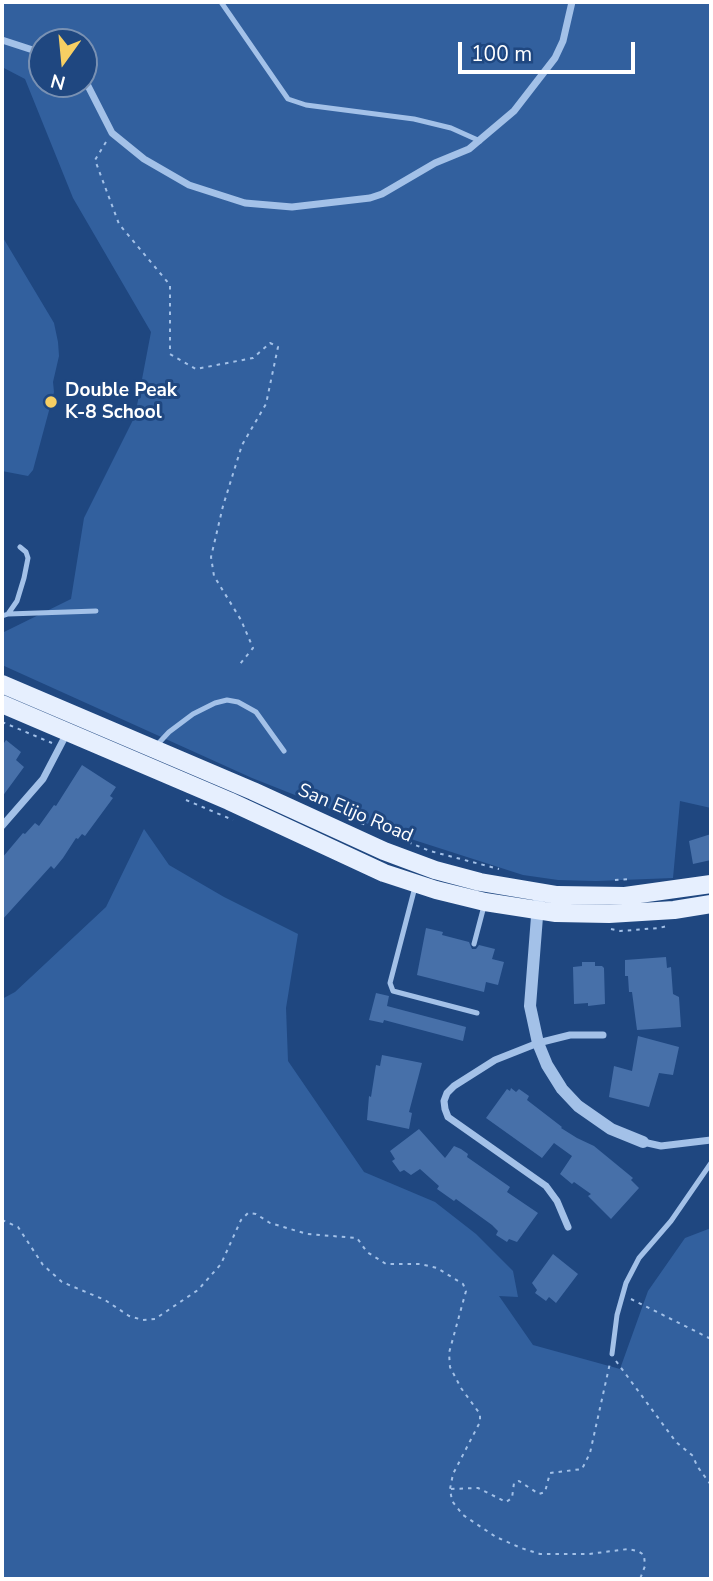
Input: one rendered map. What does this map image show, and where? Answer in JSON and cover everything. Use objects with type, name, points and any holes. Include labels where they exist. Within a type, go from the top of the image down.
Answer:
[{"type":"main road","name":"San Elijo Road","points":[[2,684],[384,851],[538,902],[609,914],[674,910],[711,904]]},
{"type":"main road","name":"San Elijo Road","points":[[2,704],[229,800],[384,873],[485,902],[538,902],[625,896],[711,884]]},
{"type":"main road","points":[[416,884],[426,878],[466,888],[480,882]]},
{"type":"street","points":[[95,98],[113,133],[144,159],[189,185],[245,203],[292,206],[370,198],[382,194],[435,163],[469,149],[514,111],[555,58],[572,2]]},
{"type":"street","points":[[2,40],[28,48]]},
{"type":"street","points":[[2,826],[43,779],[67,732]]},
{"type":"street","points":[[538,902],[530,1006],[538,1043],[547,1065],[562,1089],[578,1106],[611,1129],[643,1142],[661,1146],[711,1140]]},
{"type":"street","points":[[568,1227],[557,1201],[546,1186],[448,1117],[445,1109],[447,1093],[495,1060],[538,1043],[570,1035],[603,1035]]},
{"type":"lane","points":[[220,2],[288,99],[306,105],[414,119],[451,128],[480,141]]},
{"type":"lane","points":[[5,615],[17,601],[28,558],[20,547]]},
{"type":"lane","points":[[5,615],[96,611]]},
{"type":"lane","points":[[155,749],[169,732],[193,714],[227,700],[238,702],[256,712],[284,751]]},
{"type":"lane","points":[[270,745],[277,741]]},
{"type":"lane","points":[[416,884],[390,983],[393,991],[477,1013]]},
{"type":"lane","points":[[474,944],[485,902]]},
{"type":"lane","points":[[612,1354],[617,1315],[626,1283],[639,1258],[671,1221],[711,1163]]},
{"type":"path","points":[[113,133],[95,160],[119,225],[170,285],[170,354],[196,369],[253,358],[270,344],[278,347],[266,404],[242,446],[223,506],[211,557],[214,576],[241,620],[253,648],[240,664]]},
{"type":"path","points":[[362,824],[430,851],[508,872]]},
{"type":"path","points":[[608,880],[634,879]]},
{"type":"path","points":[[2,1220],[18,1227],[43,1265],[62,1282],[105,1300],[129,1316],[143,1320],[155,1319],[198,1290],[220,1264],[241,1220],[248,1213],[307,1234],[358,1238],[367,1252],[386,1264],[421,1264],[437,1268],[463,1284],[466,1291],[449,1353],[450,1367],[480,1414],[480,1422],[453,1474],[450,1489],[453,1501],[463,1515],[496,1537],[540,1554],[589,1554],[628,1549],[638,1551],[643,1555],[645,1566],[640,1579]]},
{"type":"path","points":[[622,1294],[711,1339]]},
{"type":"path","points":[[450,1489],[478,1488],[506,1502],[512,1498],[514,1483],[519,1481],[539,1494],[545,1492],[550,1473],[582,1469],[590,1453],[612,1354]]},
{"type":"path","points":[[612,1354],[676,1442],[693,1456],[711,1485]]},
{"type":"shaded area","points":[[2,2],[711,2],[711,808],[680,801],[673,878],[596,881],[558,880],[523,875],[386,831],[252,778],[2,665],[2,633],[71,599],[84,518],[135,416],[151,332],[73,198],[33,98],[98,98],[98,28],[28,28],[28,86],[25,79],[2,67]]},
{"type":"shaded area","points":[[2,236],[54,323],[58,342],[59,356],[53,382],[54,392],[33,470],[28,476],[2,471]]},
{"type":"shaded area","points":[[144,829],[169,865],[224,897],[298,934],[286,1008],[288,1061],[364,1172],[435,1202],[476,1234],[513,1271],[518,1297],[499,1296],[533,1345],[620,1369],[648,1291],[685,1238],[711,1228],[711,1579],[2,1579],[2,999],[15,992],[106,907]]},
{"type":"building","points":[[6,740],[21,752],[16,760],[24,767],[2,797],[2,746]]},
{"type":"building","points":[[82,765],[116,787],[110,796],[113,798],[85,836],[82,834],[76,838],[54,869],[51,866],[2,920],[2,858],[23,833],[35,823],[39,826],[54,805],[56,806]]},
{"type":"building","points":[[711,834],[711,860],[693,864],[689,841]]},
{"type":"building","points":[[426,928],[469,942],[472,949],[479,945],[495,949],[492,959],[504,962],[498,985],[486,982],[484,992],[417,975]]},
{"type":"building","points":[[666,957],[667,968],[671,967],[673,994],[679,997],[681,1027],[637,1030],[632,992],[629,992],[628,976],[625,976],[625,960]]},
{"type":"building","points":[[582,962],[595,962],[595,966],[604,968],[605,1004],[574,1004],[573,967],[582,966]]},
{"type":"building","points":[[376,993],[389,996],[387,1006],[466,1027],[463,1041],[384,1020],[383,1023],[369,1020]]},
{"type":"building","points":[[638,1036],[679,1047],[673,1075],[659,1073],[649,1107],[609,1097],[614,1066],[632,1071]]},
{"type":"building","points":[[382,1055],[422,1063],[409,1112],[412,1113],[409,1129],[367,1120],[376,1065],[380,1066]]},
{"type":"building","points":[[511,1088],[516,1092],[519,1089],[529,1096],[527,1100],[561,1128],[594,1146],[633,1178],[631,1180],[639,1188],[611,1219],[588,1196],[591,1194],[560,1174],[572,1156],[554,1143],[542,1158],[486,1118],[507,1089],[510,1091]]},
{"type":"building","points":[[419,1129],[445,1158],[454,1146],[461,1149],[468,1154],[467,1157],[510,1187],[507,1192],[538,1213],[517,1242],[509,1239],[507,1242],[496,1235],[498,1231],[492,1225],[437,1189],[439,1186],[420,1169],[411,1175],[404,1170],[400,1172],[392,1161],[395,1159],[390,1151]]},
{"type":"building","points":[[553,1254],[578,1274],[556,1303],[549,1297],[546,1301],[535,1293],[537,1290],[532,1283]]},
{"type":"place","name":"Double Peak K-8 School","points":[[51,402]]}]
